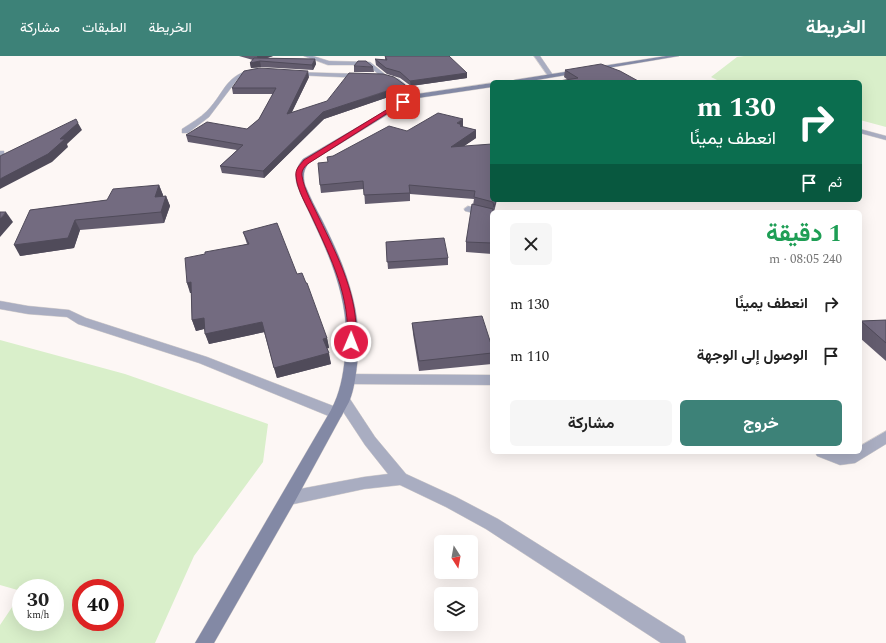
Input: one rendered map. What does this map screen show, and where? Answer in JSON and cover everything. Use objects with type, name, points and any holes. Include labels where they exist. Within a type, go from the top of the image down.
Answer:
[{"type":"street","points":[[307,56],[328,63],[368,63],[384,76],[402,83],[417,96]]},
{"type":"street","points":[[537,56],[550,75]]},
{"type":"street","points":[[524,80],[676,56]]},
{"type":"street","points":[[601,68],[614,72]]},
{"type":"street","points":[[185,131],[211,110],[229,84],[236,77],[248,72],[261,70]]},
{"type":"street","points":[[287,73],[369,76]]},
{"type":"street","points":[[376,76],[384,76]]},
{"type":"street","points":[[204,643],[289,498],[336,413],[343,400],[349,379],[352,330],[347,294],[333,255],[304,193],[299,175],[300,168],[306,161],[409,99],[417,96],[490,85]]},
{"type":"street","points":[[862,132],[886,138]]},
{"type":"street","points":[[468,209],[490,214]]},
{"type":"street","points":[[0,305],[28,310],[69,314],[82,321],[203,360],[336,413]]},
{"type":"street","points":[[349,379],[490,380]]},
{"type":"street","points":[[343,400],[370,441],[401,479],[451,502],[492,524],[677,643]]},
{"type":"street","points":[[862,452],[886,437]]},
{"type":"street","points":[[827,454],[840,459],[854,457],[859,454]]},
{"type":"street","points":[[289,498],[364,483],[401,479]]},
{"type":"green space","points":[[886,56],[886,127],[862,121],[862,80],[717,80],[711,77],[737,57]]},
{"type":"green space","points":[[0,340],[125,374],[268,424],[263,462],[194,556],[155,643],[0,643],[0,625],[12,607],[12,631],[64,631],[64,579],[12,579],[12,588],[0,585]]},
{"type":"building","points":[[385,56],[449,56],[467,73],[410,81],[400,72],[386,68],[375,59],[387,60]]},
{"type":"building","points":[[254,58],[315,59],[312,65],[260,61],[250,63]]},
{"type":"building","points":[[358,61],[366,61],[373,67],[354,66]]},
{"type":"building","points":[[601,64],[620,71],[636,80],[565,80],[578,78],[565,70]]},
{"type":"building","points":[[260,68],[308,71],[287,114],[327,101],[349,73],[383,74],[394,77],[405,85],[323,112],[263,171],[220,166],[243,145],[186,135],[207,122],[247,129],[259,119],[276,88],[232,88],[244,71]]},
{"type":"building","points":[[438,113],[463,119],[457,123],[462,125],[460,126],[476,130],[451,147],[490,144],[490,201],[474,197],[475,191],[409,185],[410,193],[364,195],[363,181],[320,185],[318,163],[328,162],[327,157],[333,156],[389,126],[407,131]]},
{"type":"building","points":[[76,119],[78,123],[60,139],[65,139],[48,154],[0,179],[0,156]]},
{"type":"building","points":[[159,185],[155,197],[166,196],[161,212],[75,220],[68,238],[14,245],[30,210],[107,200],[113,189]]},
{"type":"building","points":[[472,204],[493,209],[490,210],[490,243],[466,242]]},
{"type":"building","points":[[0,212],[6,212],[0,219]]},
{"type":"building","points":[[277,223],[297,274],[302,273],[307,283],[327,338],[323,339],[329,353],[274,368],[262,322],[205,334],[204,318],[192,320],[191,282],[187,283],[185,258],[205,254],[205,252],[249,244],[243,232]]},
{"type":"building","points":[[444,238],[448,258],[387,262],[386,242]]},
{"type":"building","points":[[482,316],[490,341],[490,353],[419,361],[412,323]]},
{"type":"building","points":[[886,320],[886,343],[862,322]]},
{"type":"route","points":[[351,342],[352,330],[350,308],[345,287],[318,220],[304,193],[299,175],[300,168],[306,161],[403,102]]}]
